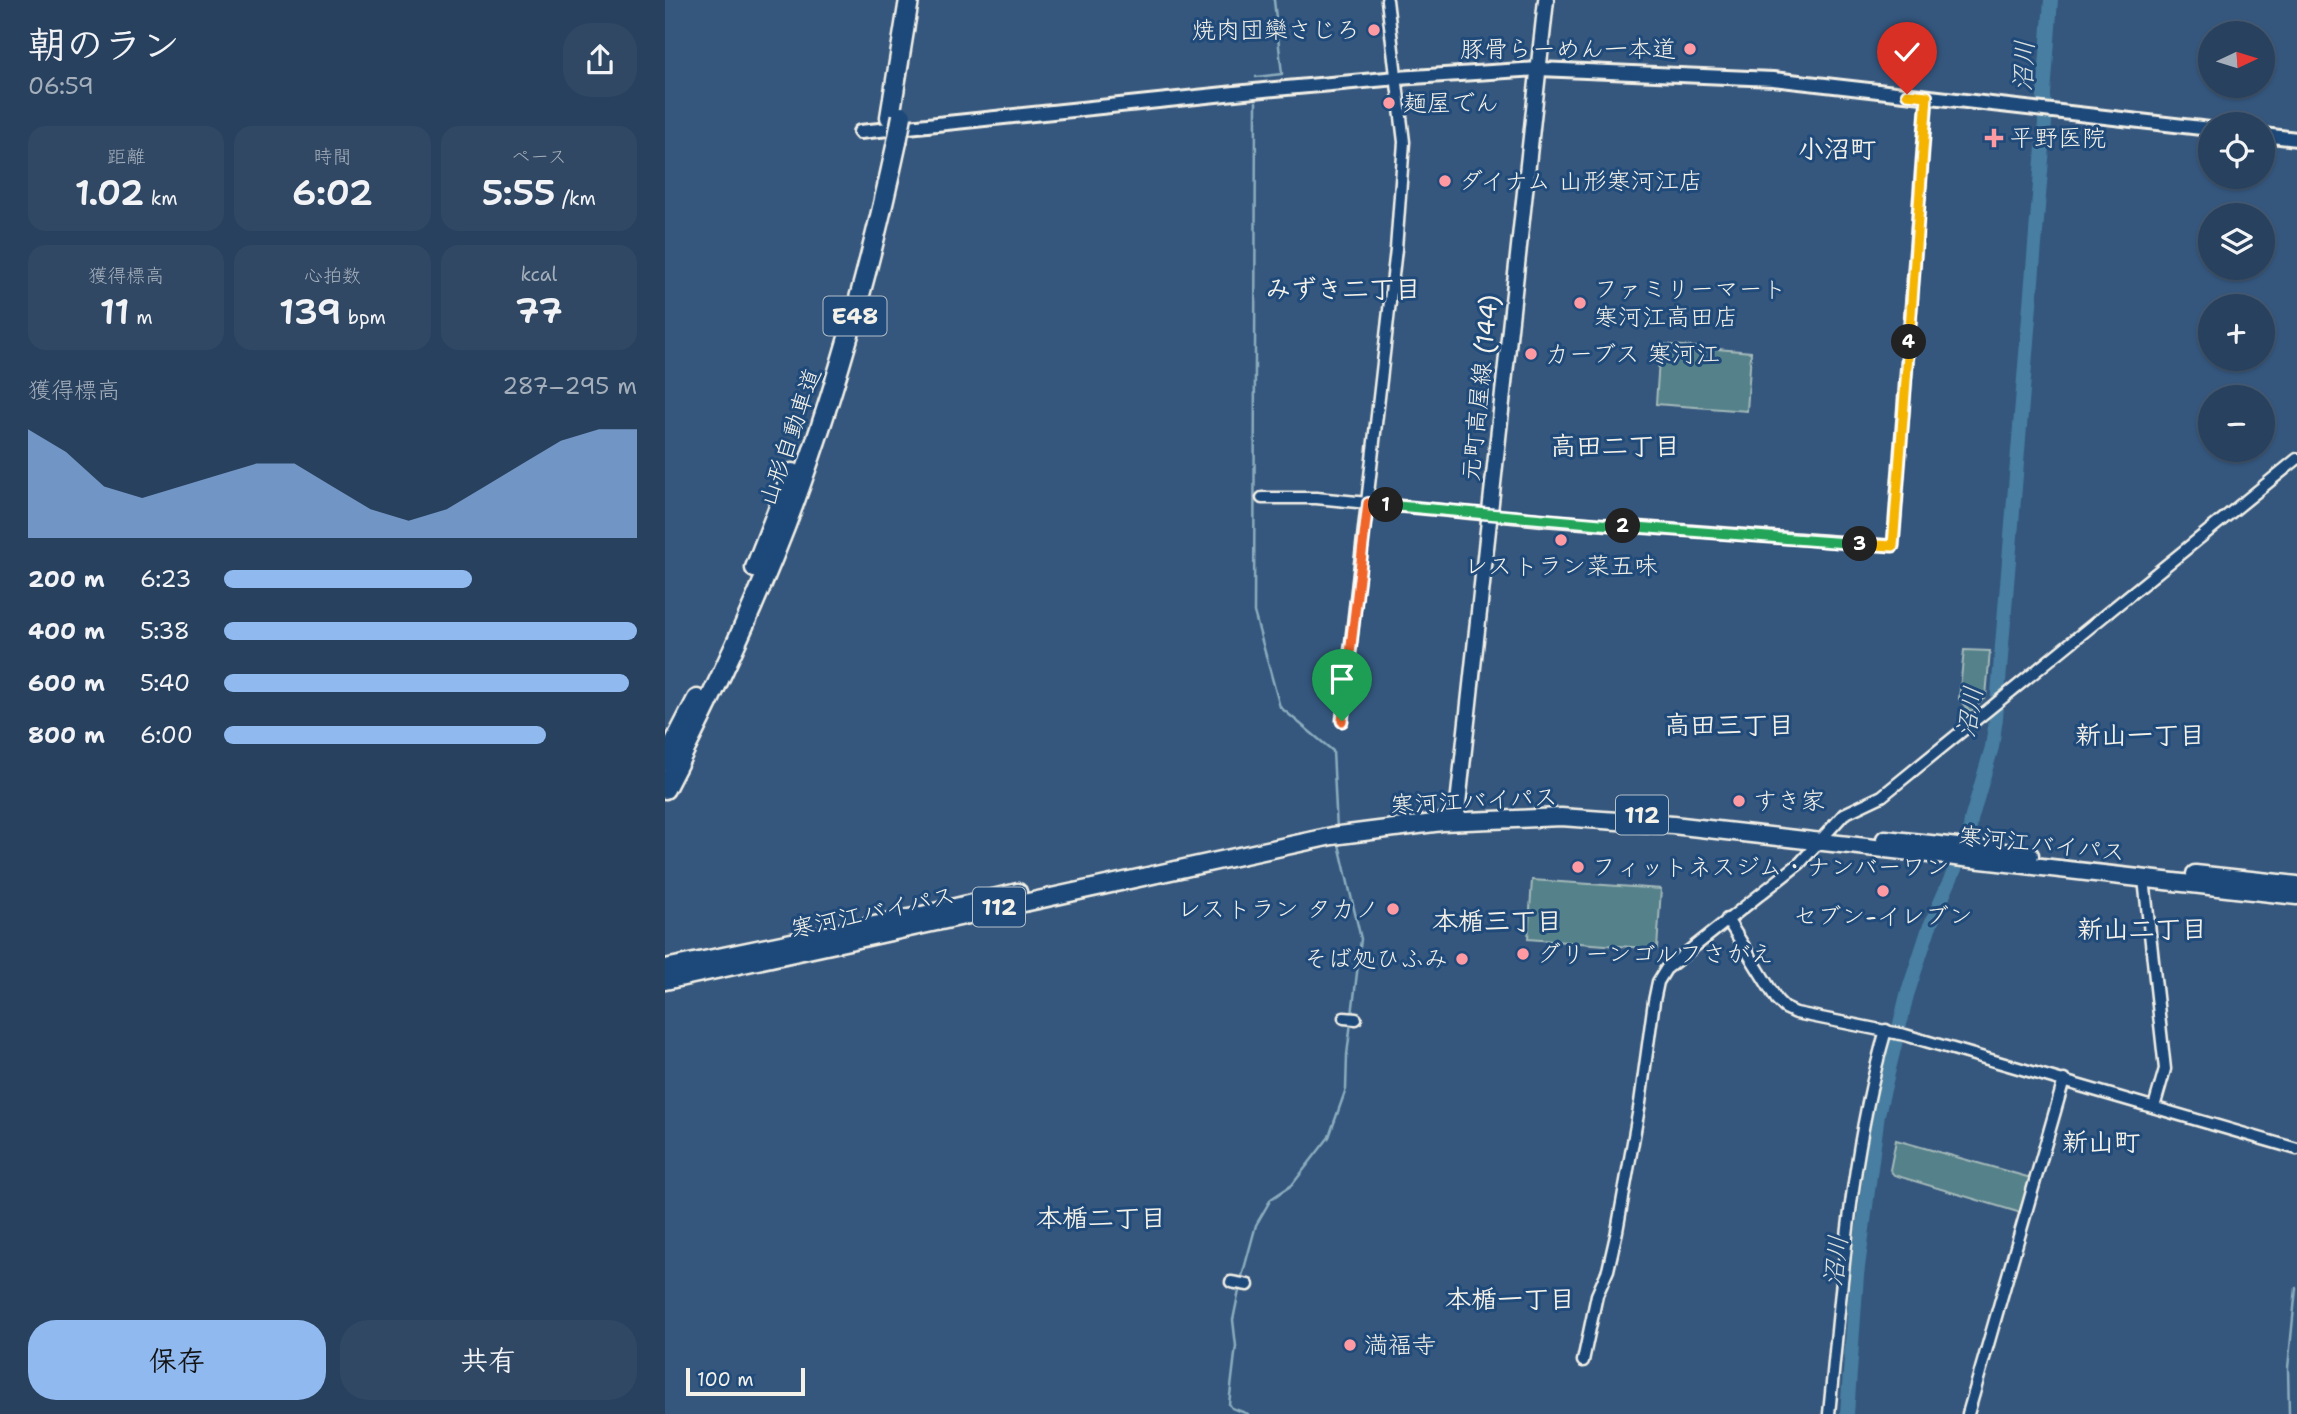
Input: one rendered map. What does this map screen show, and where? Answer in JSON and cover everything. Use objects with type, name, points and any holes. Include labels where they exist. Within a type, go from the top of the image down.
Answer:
[{"type":"highway","name":"山形自動車道","points":[[896,116],[909,0]]},
{"type":"highway","name":"山形自動車道","points":[[665,761],[724,642],[795,484],[891,142],[921,0]]},
{"type":"highway","name":"山形自動車道","points":[[665,789],[735,647],[786,506]]},
{"type":"highway","name":"寒河江バイパス","points":[[665,968],[1337,830],[1561,808],[1823,839],[2297,885]]},
{"type":"highway","name":"寒河江バイパス","points":[[665,981],[923,926],[1337,830]]},
{"type":"highway","name":"寒河江バイパス","points":[[1983,855],[2144,879],[2297,896]]},
{"type":"main road","name":"元町高屋線 (144)","points":[[1456,817],[1546,0]]},
{"type":"street","points":[[1342,721],[1396,249],[1404,142],[1387,0]]},
{"type":"street","points":[[860,132],[1397,78],[1539,69],[1773,79],[2198,128]]},
{"type":"street","points":[[1262,498],[1316,498],[1489,515],[1893,546],[1927,96]]},
{"type":"street","points":[[2275,136],[2297,139]]},
{"type":"street","points":[[1583,1361],[1597,1295],[1608,1270],[1627,1182],[1658,982],[1665,969],[1800,863],[1844,814],[1882,796],[2297,459]]},
{"type":"street","points":[[2144,879],[2165,1069],[2154,1107]]},
{"type":"street","points":[[1727,919],[1777,1000],[1796,1013],[1905,1035],[2297,1149]]},
{"type":"street","points":[[1344,1018],[1356,1019]]},
{"type":"street","points":[[1829,1414],[1845,1256],[1861,1144],[1871,1081],[1886,1030]]},
{"type":"street","points":[[1968,1414],[2064,1080]]},
{"type":"street","points":[[1231,1282],[1248,1285]]},
{"type":"green space","points":[[1660,344],[1751,352],[1747,411],[1656,404]]},
{"type":"green space","points":[[1964,650],[1990,651],[1986,696],[1970,712],[1959,699]]},
{"type":"green space","points":[[1532,880],[1661,889],[1657,949],[1528,939]]},
{"type":"green space","points":[[1896,1140],[2031,1178],[2021,1213],[1894,1175],[1890,1170]]},
{"type":"waterway","points":[[1256,77],[1282,74],[1274,0]]},
{"type":"waterway","name":"沼川","points":[[1847,1414],[1857,1275],[1878,1114],[1907,995],[1929,928],[1969,837],[1971,820],[1992,747],[2045,123],[2044,94],[2051,0]]},
{"type":"waterway","points":[[1256,102],[1254,612],[1280,707],[1333,751],[1337,830]]},
{"type":"waterway","points":[[1338,840],[1361,939],[1352,1015]]},
{"type":"waterway","points":[[1241,1280],[1256,1225],[1271,1199],[1292,1185],[1329,1137],[1346,1089],[1351,1022]]},
{"type":"waterway","points":[[1240,1286],[1233,1320],[1236,1346],[1229,1404],[1232,1408],[1248,1414]]},
{"type":"waterway","points":[[2289,1414],[2288,1368],[2296,1288]]},
{"type":"place","name":"焼肉団欒さじろ","points":[[1374,30]]},
{"type":"place","name":"豚骨らーめん一本道","points":[[1690,49]]},
{"type":"place","name":"麺屋でん","points":[[1389,103]]},
{"type":"place","name":"平野医院","points":[[1994,138]]},
{"type":"place","name":"ダイナム 山形寒河江店","points":[[1445,181]]},
{"type":"place","name":"ファミリーマート 寒河江高田店","points":[[1580,303]]},
{"type":"place","name":"カーブス 寒河江","points":[[1531,354]]},
{"type":"place","name":"レストラン菜五味","points":[[1561,540]]},
{"type":"place","name":"すき家","points":[[1739,801]]},
{"type":"place","name":"フィットネスジム・ナンバーワン","points":[[1578,867]]},
{"type":"place","name":"セブン-イレブン","points":[[1883,891]]},
{"type":"place","name":"レストラン タカノ","points":[[1393,909]]},
{"type":"place","name":"グリーンゴルフさがえ","points":[[1523,954]]},
{"type":"place","name":"そば処ひふみ","points":[[1462,959]]},
{"type":"place","name":"満福寺","points":[[1350,1345]]},
{"type":"district","name":"小沼町","points":[[1837,148]]},
{"type":"district","name":"みずき二丁目","points":[[1343,288]]},
{"type":"district","name":"高田二丁目","points":[[1615,445]]},
{"type":"district","name":"高田三丁目","points":[[1729,724]]},
{"type":"district","name":"新山一丁目","points":[[2140,734]]},
{"type":"district","name":"本楯三丁目","points":[[1497,920]]},
{"type":"district","name":"新山二丁目","points":[[2142,928]]},
{"type":"district","name":"新山町","points":[[2101,1141]]},
{"type":"district","name":"本楯二丁目","points":[[1101,1217]]},
{"type":"district","name":"本楯一丁目","points":[[1510,1298]]},
{"type":"route","points":[[1342,721],[1368,503],[1544,520],[1893,546],[1927,96],[1907,94]]}]
